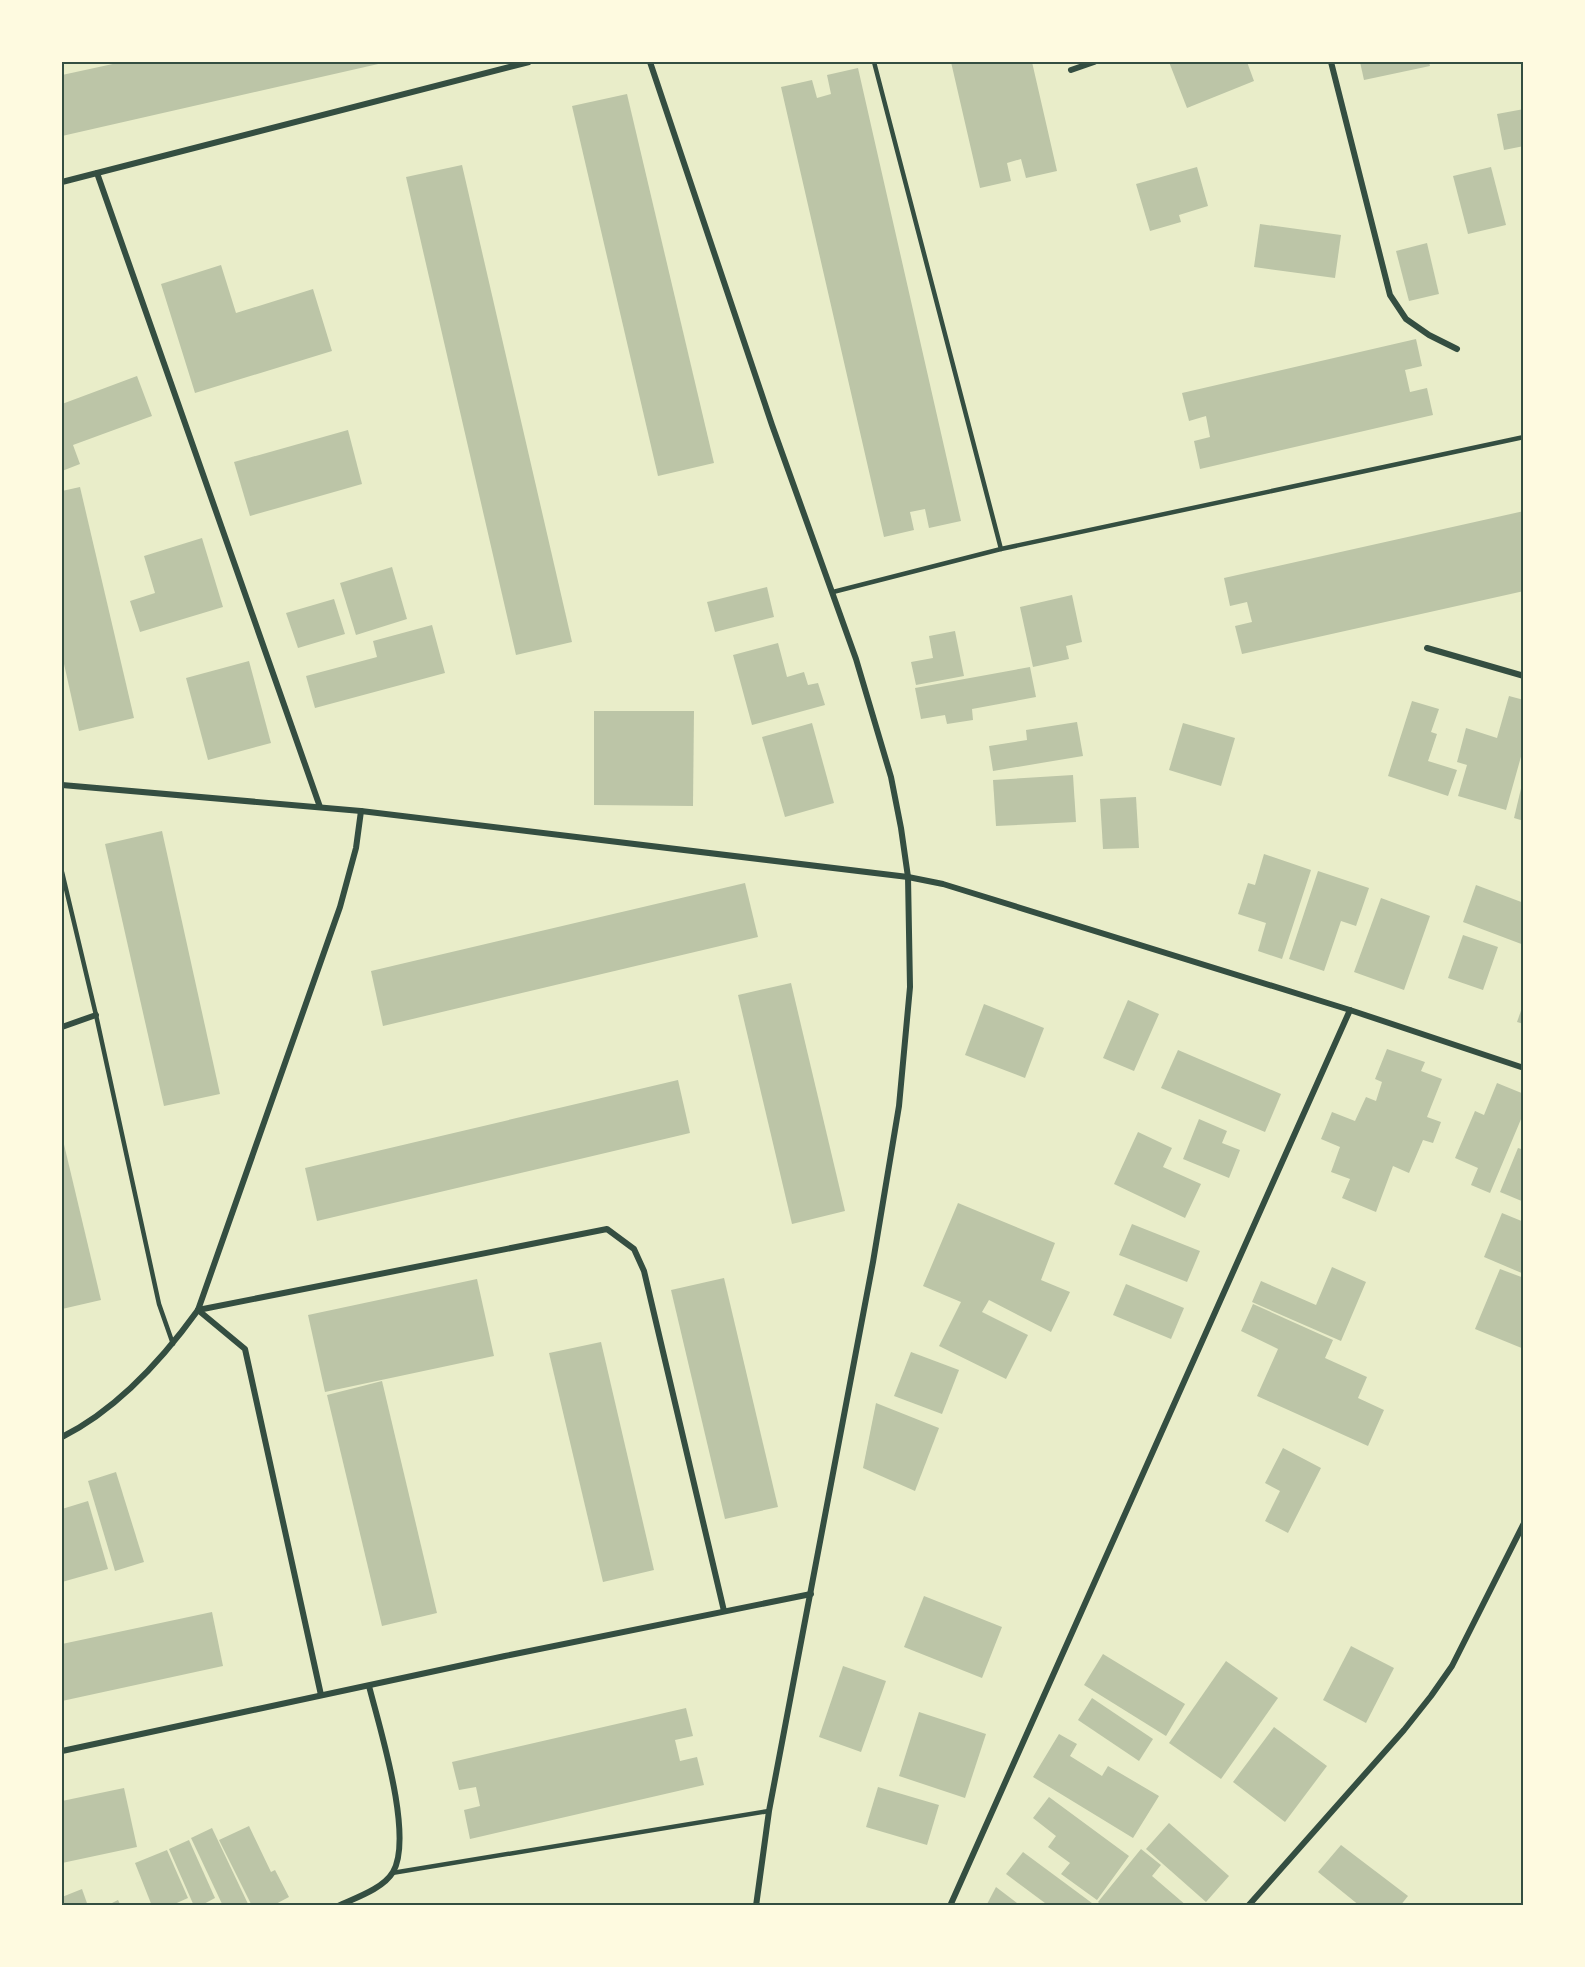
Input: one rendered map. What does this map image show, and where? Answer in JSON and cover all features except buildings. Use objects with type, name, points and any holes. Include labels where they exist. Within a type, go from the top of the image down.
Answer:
[{"type":"street","points":[[62,182],[529,62]]},
{"type":"street","points":[[650,62],[772,425],[833,592],[891,777],[908,877],[910,987],[899,1106],[770,1811],[756,1905]]},
{"type":"street","points":[[1071,70],[1094,62]]},
{"type":"street","points":[[1331,62],[1390,296],[1406,319],[1429,335],[1457,349]]},
{"type":"street","points":[[97,173],[320,807]]},
{"type":"street","points":[[1427,648],[1524,676]]},
{"type":"street","points":[[62,785],[361,811],[908,877],[943,884],[1350,1010],[1524,1068]]},
{"type":"street","points":[[62,1437],[100,1414],[124,1394],[173,1344],[198,1310],[340,907],[356,848],[361,811]]},
{"type":"street","points":[[950,1905],[1350,1010]]},
{"type":"street","points":[[62,1027],[96,1016]]},
{"type":"street","points":[[198,1310],[608,1229],[634,1249],[644,1271],[724,1611]]},
{"type":"street","points":[[198,1310],[245,1348],[321,1695]]},
{"type":"street","points":[[1248,1905],[1404,1730],[1431,1696],[1452,1666],[1524,1523]]},
{"type":"street","points":[[62,1751],[811,1594]]},
{"type":"street","points":[[338,1905],[365,1893],[392,1873],[397,1860],[399,1841],[394,1789],[369,1686]]},
{"type":"lane","points":[[874,62],[1001,549]]},
{"type":"lane","points":[[833,592],[1001,549],[1524,437]]},
{"type":"lane","points":[[62,872],[159,1304],[173,1344]]},
{"type":"lane","points":[[392,1873],[770,1811]]}]
